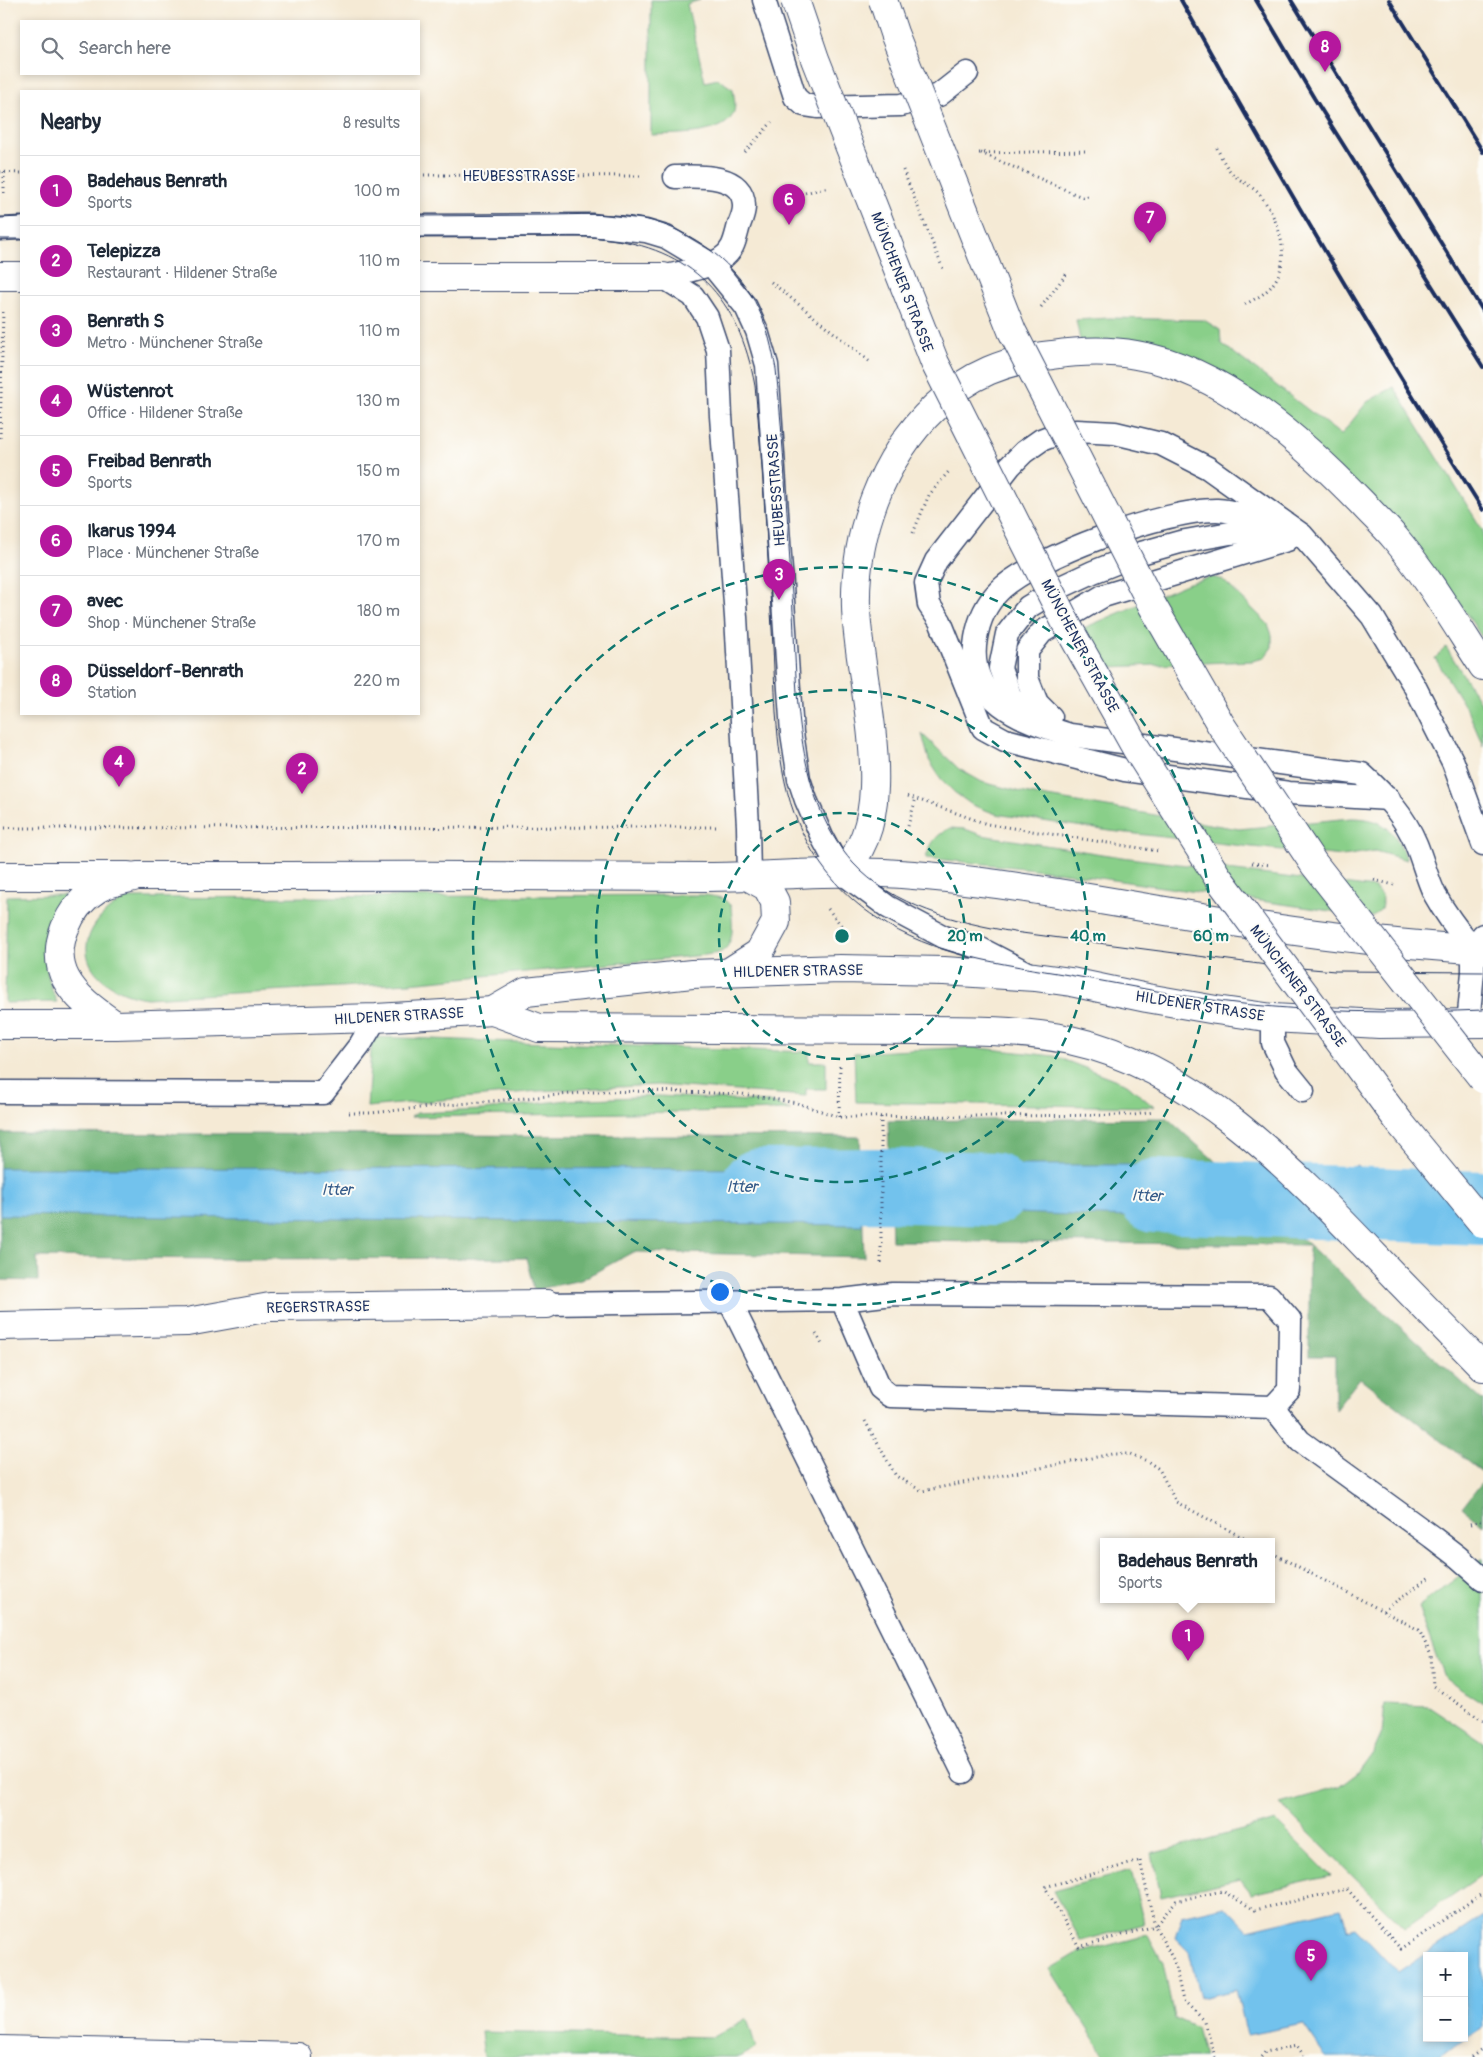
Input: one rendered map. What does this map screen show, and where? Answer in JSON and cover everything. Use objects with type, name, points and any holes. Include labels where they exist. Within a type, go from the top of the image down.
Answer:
[{"type":"main road","name":"MÜNCHENER STRASSE","points":[[795,0],[815,59],[934,364],[1068,627],[1131,740],[1217,876],[1400,1123],[1483,1224]]},
{"type":"main road","points":[[883,0],[1012,331],[1152,605],[1221,725],[1314,864],[1483,1079]]},
{"type":"main road","points":[[420,277],[663,277]]},
{"type":"main road","points":[[841,872],[852,862],[870,825],[874,748],[856,607],[861,546],[875,500],[888,468],[909,435],[934,407],[952,392],[983,372],[1025,358],[1068,352],[1103,352],[1136,355],[1172,364],[1218,385],[1260,412],[1332,473],[1395,538],[1448,610],[1483,666]]},
{"type":"main road","points":[[0,876],[501,875],[748,877],[841,872],[883,873],[1016,887],[1356,940],[1480,945]]},
{"type":"main road","points":[[116,1025],[93,1009],[79,996],[65,978],[61,960],[62,942],[66,922],[82,900],[98,888],[137,876]]},
{"type":"main road","points":[[727,973],[759,953],[776,922],[775,902],[767,887],[748,877]]},
{"type":"main road","name":"HILDENER STRASSE","points":[[0,1025],[116,1025],[376,1018],[493,1011],[526,992],[692,974],[840,969],[964,972],[1035,977],[1072,982],[1147,998],[1273,1018],[1379,1024],[1476,1023]]},
{"type":"main road","points":[[493,1011],[539,1028],[922,1030],[1021,1033],[1070,1040],[1115,1054],[1164,1076],[1204,1100],[1268,1152],[1325,1204],[1483,1367]]},
{"type":"main road","name":"REGERSTRASSE","points":[[0,1326],[186,1322],[270,1306],[546,1304]]},
{"type":"main road","points":[[0,2050],[298,2057]]},
{"type":"lane","points":[[764,0],[795,97],[804,105],[817,107],[901,105],[939,95],[967,73]]},
{"type":"lane","points":[[663,277],[712,264],[732,250],[744,207],[738,190],[731,183],[701,176],[675,176]]},
{"type":"lane","name":"HEUBESSTRASSE","points":[[420,226],[591,225],[646,231],[666,238],[712,264],[746,307],[757,331],[767,365],[792,733],[799,779],[822,837],[841,872]]},
{"type":"lane","points":[[0,229],[20,228]]},
{"type":"lane","points":[[663,277],[693,296],[707,317],[718,350],[748,826],[748,877]]},
{"type":"lane","points":[[1389,799],[1288,793],[1125,770],[1005,740],[983,728],[940,621],[929,605],[926,583],[936,561],[985,497],[1024,452],[1041,440],[1059,433],[1077,431],[1115,433],[1161,444],[1208,468],[1302,535],[1372,616],[1415,687],[1454,762],[1483,844]]},
{"type":"lane","points":[[1302,535],[1249,517],[1218,510],[1183,513],[1143,524],[1081,546],[1017,577],[998,592],[980,618],[974,649],[980,681],[990,695],[1005,708],[1034,724],[1070,735],[1362,774],[1389,799],[1416,843],[1434,894],[1449,920],[1480,945],[1473,972],[1476,1023]]},
{"type":"lane","points":[[1070,735],[1011,698],[1000,668],[1007,634],[1028,607],[1063,586],[1093,572],[1141,553],[1180,542],[1230,533],[1302,535]]},
{"type":"lane","points":[[1070,735],[1037,703],[1027,678],[1027,651],[1042,632],[1103,596],[1302,535]]},
{"type":"lane","points":[[841,872],[867,893],[896,912],[944,937],[979,948],[1035,977]]},
{"type":"lane","points":[[0,1092],[323,1093],[360,1045],[376,1018]]},
{"type":"lane","points":[[1273,1018],[1274,1043],[1286,1070],[1303,1091]]},
{"type":"lane","points":[[546,1304],[808,1301],[842,1300],[893,1294],[1269,1296],[1290,1320],[1289,1390],[1273,1407],[890,1396],[880,1388],[842,1300]]},
{"type":"lane","points":[[730,1302],[963,1772]]},
{"type":"lane","points":[[1273,1407],[1300,1442],[1458,1556],[1483,1579]]},
{"type":"path","points":[[720,179],[795,97]]},
{"type":"path","points":[[1217,148],[1230,172],[1259,194],[1275,218],[1282,242],[1280,268],[1274,284],[1260,296],[1242,306]]},
{"type":"path","points":[[1082,152],[1087,151]]},
{"type":"path","points":[[979,152],[1082,197],[1088,196]]},
{"type":"path","points":[[903,170],[943,269]]},
{"type":"path","points":[[4,199],[2,172],[20,172]]},
{"type":"path","name":"HEUBESSTRASSE","points":[[420,175],[675,176]]},
{"type":"path","points":[[732,250],[870,362]]},
{"type":"path","points":[[1034,311],[1041,308],[1067,273]]},
{"type":"path","points":[[0,438],[8,276]]},
{"type":"path","points":[[0,828],[748,826]]},
{"type":"path","points":[[839,1117],[840,1063]]},
{"type":"path","points":[[371,1113],[448,1104],[593,1092],[651,1091],[742,1094],[797,1103],[839,1117],[1134,1115],[1163,1111]]},
{"type":"path","points":[[880,1231],[881,1116]]},
{"type":"path","points":[[808,1301],[808,1320],[828,1354]]},
{"type":"path","points":[[862,1415],[896,1476],[922,1491],[1112,1454],[1130,1454],[1147,1461],[1159,1469],[1176,1502],[1244,1538]]},
{"type":"path","points":[[1275,1555],[1420,1630],[1431,1655],[1433,1686],[1483,1722]]},
{"type":"path","points":[[1383,1611],[1458,1556]]},
{"type":"path","points":[[1215,2057],[1205,2022],[1183,2001],[1174,1961],[1156,1926],[1140,1861],[1045,1887],[1079,1947],[1156,1926],[1176,1901],[1222,1891],[1255,1910],[1347,1889],[1401,1949],[1483,1893]]},
{"type":"path","points":[[1261,2057],[1265,2052],[1297,2046],[1305,2057]]},
{"type":"path","points":[[1471,2057],[1483,2049]]},
{"type":"green space","points":[[651,0],[700,0],[687,4],[705,82],[718,79],[733,89],[734,110],[726,123],[707,131],[695,133],[651,135]]},
{"type":"green space","points":[[1109,318],[1204,320],[1220,330],[1221,343],[1341,435],[1367,402],[1394,387],[1483,531],[1483,639],[1451,590],[1416,548],[1262,402],[1080,340],[1076,320]]},
{"type":"green space","points":[[1212,577],[1223,580],[1268,624],[1272,635],[1272,647],[1264,658],[1252,661],[1109,667],[1082,659],[1079,630],[1189,583]]},
{"type":"green space","points":[[1446,647],[1483,707],[1483,746],[1469,713],[1435,658]]},
{"type":"green space","points":[[922,734],[959,769],[982,782],[1029,794],[1239,829],[1351,818],[1372,820],[1380,823],[1393,834],[1407,860],[1375,851],[1343,856],[1110,831],[996,814],[972,805],[954,792],[941,779],[929,760]]},
{"type":"green space","points":[[950,828],[965,829],[981,835],[1121,857],[1375,888],[1383,898],[1381,909],[1373,917],[1043,870],[926,858],[934,840]]},
{"type":"green space","points":[[65,895],[57,907],[52,920],[46,947],[48,975],[57,1002],[5,1003],[7,896]]},
{"type":"green space","points":[[705,895],[723,898],[731,906],[732,931],[726,948],[719,953],[705,955],[409,983],[147,998],[115,988],[102,979],[93,969],[88,956],[87,943],[93,928],[107,911],[128,898]]},
{"type":"green space","points":[[372,1037],[809,1052],[809,1062],[826,1062],[826,1089],[806,1089],[806,1096],[657,1085],[538,1091],[367,1107]]},
{"type":"green space","points":[[971,1047],[1054,1056],[1127,1084],[1154,1107],[856,1102],[854,1053]]},
{"type":"green space","points":[[658,1096],[769,1102],[791,1110],[411,1117],[417,1113],[483,1110],[568,1100]]},
{"type":"green space","points":[[1167,1118],[1309,1245],[892,1241],[888,1121]]},
{"type":"green space","points":[[0,1133],[860,1137],[864,1257],[633,1252],[581,1280],[534,1290],[526,1258],[218,1259],[37,1257],[38,1281],[0,1280]]},
{"type":"green space","points":[[1309,1245],[1483,1401],[1483,1473],[1360,1378],[1335,1410],[1335,1356],[1309,1356]]},
{"type":"green space","points":[[1483,1481],[1483,1525],[1462,1508]]},
{"type":"green space","points":[[1483,1558],[1483,1703],[1444,1677],[1418,1607]]},
{"type":"green space","points":[[1385,1704],[1429,1706],[1483,1742],[1483,1874],[1405,1928],[1280,1804],[1339,1787],[1359,1772],[1373,1753],[1382,1733]]},
{"type":"green space","points":[[1276,1821],[1331,1876],[1252,1894],[1240,1879],[1161,1897],[1152,1854]]},
{"type":"green space","points":[[1131,1870],[1144,1924],[1081,1941],[1053,1891]]},
{"type":"green space","points":[[1148,1935],[1163,1963],[1174,2018],[1197,2028],[1205,2057],[1106,2057],[1050,1969],[1075,1954]]},
{"type":"green space","points":[[747,2018],[756,2048],[740,2057],[484,2057],[481,2032],[714,2037]]},
{"type":"water","points":[[890,1165],[1220,1165],[1284,1222],[891,1209]]},
{"type":"water","points":[[1357,1165],[1410,1226],[1392,1233],[1335,1177]]},
{"type":"water","points":[[0,1168],[860,1169],[862,1225],[0,1215]]},
{"type":"water","points":[[1225,1906],[1248,1930],[1341,1908],[1347,1929],[1355,1927],[1398,1973],[1423,1956],[1423,2042],[1460,2042],[1438,2057],[1326,2057],[1303,2024],[1247,2035],[1236,1990],[1200,1998],[1189,1952],[1175,1938],[1182,1916]]},
{"type":"water","points":[[1483,1916],[1483,2027],[1468,2037],[1468,1952],[1429,1952]]},
{"type":"waterway","name":"Itter","points":[[758,1186],[886,1185],[992,1189]]},
{"type":"waterway","name":"Itter","points":[[1155,1196],[1483,1208]]},
{"type":"tram line","points":[[420,216],[594,214],[620,215],[644,219],[680,231],[712,251],[739,278],[750,293],[765,324],[776,369],[798,700],[801,736],[808,771],[818,804],[833,835],[853,863],[887,891],[949,918],[1014,932],[1267,965],[1335,971],[1483,972]]},
{"type":"tram line","points":[[0,218],[20,217]]},
{"type":"tram line","points":[[420,237],[585,237],[634,244],[662,253],[686,266],[707,283],[724,303],[737,327],[748,355],[755,386],[766,516],[776,714],[785,781],[798,823],[812,851],[830,876],[864,909],[899,931],[921,941],[970,957],[1197,998],[1301,1009],[1405,1012],[1483,1010]]},
{"type":"tram line","points":[[0,239],[20,239]]},
{"type":"railway","points":[[1181,0],[1329,257],[1483,510]]},
{"type":"railway","points":[[1256,0],[1314,98],[1483,367]]},
{"type":"railway","points":[[1291,0],[1483,311]]},
{"type":"railway","points":[[1389,0],[1483,152]]},
{"type":"place","name":"Düsseldorf-Benrath","points":[[1325,72]]},
{"type":"place","name":"Ikarus 1994","points":[[789,225]]},
{"type":"place","name":"avec","points":[[1150,243]]},
{"type":"place","name":"Benrath S","points":[[779,600]]},
{"type":"place","name":"Wüstenrot","points":[[119,787]]},
{"type":"place","name":"Telepizza","points":[[302,794]]},
{"type":"place","name":"Badehaus Benrath","points":[[1188,1661]]},
{"type":"place","name":"Freibad Benrath","points":[[1311,1981]]}]
